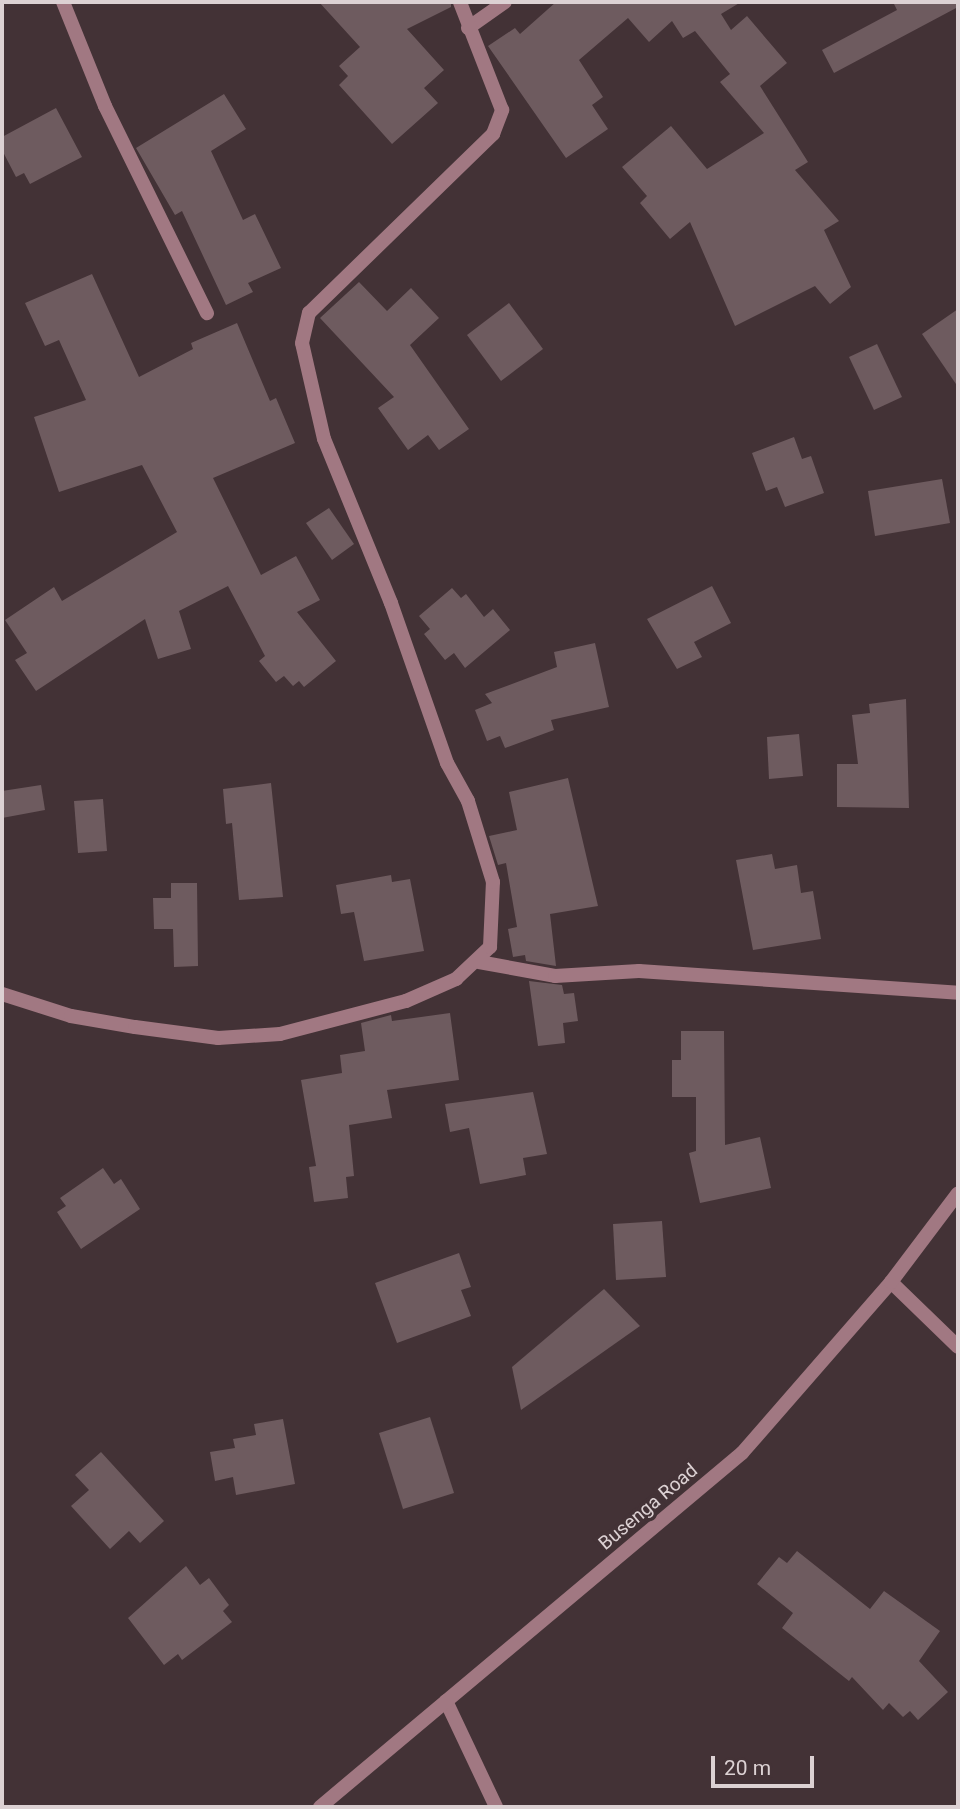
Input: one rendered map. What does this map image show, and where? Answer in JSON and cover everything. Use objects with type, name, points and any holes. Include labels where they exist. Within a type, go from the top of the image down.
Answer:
[{"type":"street","points":[[63,2],[105,106],[207,313]]},
{"type":"street","points":[[2,995],[71,1016],[135,1027],[218,1038],[255,1036],[406,1001],[479,962],[490,947],[493,882],[468,801],[447,763],[391,603],[324,439],[302,343],[309,313],[422,198],[493,134],[502,110],[495,82],[468,28],[460,2]]},
{"type":"street","points":[[468,28],[505,2]]},
{"type":"street","points":[[479,962],[555,976],[639,971],[958,993]]},
{"type":"street","name":"Busenga Road","points":[[320,1807],[742,1453],[891,1282],[958,1193]]},
{"type":"street","points":[[891,1282],[958,1347]]},
{"type":"street","points":[[446,1701],[496,1807]]},
{"type":"building","points":[[319,2],[451,2],[451,7],[407,29],[444,70],[424,88],[438,103],[392,144],[339,85],[348,76],[339,66],[360,47]]},
{"type":"building","points":[[556,2],[741,2],[721,14],[731,30],[747,16],[787,63],[760,86],[808,162],[795,170],[839,221],[824,230],[851,287],[830,304],[815,286],[735,326],[690,222],[670,239],[640,203],[647,196],[622,167],[671,126],[707,169],[764,133],[720,82],[730,74],[695,31],[683,38],[672,21],[649,42],[628,18],[579,60],[603,97],[592,105],[608,129],[566,158],[488,46],[515,28],[520,34]]},
{"type":"building","points":[[893,2],[958,2],[958,7],[834,73],[822,50],[897,10]]},
{"type":"building","points":[[224,94],[246,129],[211,151],[243,220],[255,214],[281,268],[248,283],[253,292],[226,305],[182,211],[175,215],[136,148]]},
{"type":"building","points":[[56,108],[82,157],[30,184],[24,173],[16,177],[2,150],[2,137]]},
{"type":"building","points":[[92,274],[139,377],[193,349],[191,343],[237,323],[270,401],[276,398],[295,443],[213,478],[261,575],[296,556],[320,600],[297,612],[336,661],[304,687],[299,681],[293,686],[284,676],[276,682],[259,661],[265,656],[228,586],[179,611],[191,649],[158,659],[145,619],[36,691],[15,660],[27,653],[5,620],[54,587],[62,601],[177,532],[142,465],[59,492],[34,417],[86,400],[59,340],[45,346],[25,303]]},
{"type":"building","points":[[359,282],[387,311],[411,288],[439,318],[410,345],[469,429],[439,450],[428,435],[408,450],[378,408],[394,397],[320,318]]},
{"type":"building","points":[[509,303],[543,349],[501,381],[467,335]]},
{"type":"building","points":[[958,309],[958,387],[922,334]]},
{"type":"building","points":[[877,344],[902,397],[874,410],[849,357]]},
{"type":"building","points":[[794,437],[802,459],[811,456],[824,493],[785,507],[777,487],[766,491],[752,453]]},
{"type":"building","points":[[942,479],[950,523],[875,536],[868,491]]},
{"type":"building","points":[[329,508],[354,544],[332,560],[306,523]]},
{"type":"building","points":[[712,586],[731,623],[694,642],[702,657],[677,669],[647,619]]},
{"type":"building","points":[[452,588],[461,598],[466,594],[484,617],[493,609],[510,630],[465,668],[454,653],[445,660],[424,634],[430,629],[419,616]]},
{"type":"building","points":[[595,643],[609,707],[551,720],[554,730],[505,748],[500,736],[487,741],[475,710],[492,703],[485,694],[557,667],[554,652]]},
{"type":"building","points":[[906,699],[909,808],[837,807],[837,764],[858,764],[852,715],[870,713],[869,704]]},
{"type":"building","points":[[799,734],[803,776],[769,779],[767,737]]},
{"type":"building","points":[[568,778],[598,906],[550,914],[556,966],[526,961],[525,955],[513,957],[508,929],[517,927],[506,863],[498,865],[489,836],[517,830],[509,792]]},
{"type":"building","points":[[271,783],[283,897],[239,900],[232,823],[226,824],[223,789]]},
{"type":"building","points":[[41,785],[45,810],[2,818],[2,791]]},
{"type":"building","points":[[103,799],[107,851],[78,853],[74,801]]},
{"type":"building","points":[[772,854],[775,869],[797,865],[801,893],[813,891],[821,939],[753,950],[736,860]]},
{"type":"building","points":[[391,875],[392,882],[410,879],[424,951],[364,961],[354,912],[341,914],[336,885]]},
{"type":"building","points":[[171,883],[197,883],[198,966],[174,967],[173,929],[154,929],[153,898],[171,898]]},
{"type":"building","points":[[529,981],[562,985],[564,994],[574,993],[578,1021],[563,1023],[565,1043],[538,1046]]},
{"type":"building","points":[[450,1013],[459,1080],[387,1090],[392,1118],[349,1125],[354,1176],[346,1177],[348,1198],[314,1202],[309,1167],[316,1166],[301,1080],[342,1073],[340,1055],[365,1051],[361,1023],[391,1015],[392,1021]]},
{"type":"building","points":[[681,1031],[724,1031],[725,1145],[760,1137],[771,1188],[700,1203],[689,1153],[696,1151],[696,1097],[672,1097],[672,1060],[681,1060]]},
{"type":"building","points":[[533,1092],[547,1154],[523,1158],[526,1175],[480,1184],[469,1128],[450,1132],[445,1104]]},
{"type":"building","points":[[103,1168],[114,1184],[121,1179],[140,1209],[81,1249],[57,1212],[66,1206],[60,1198]]},
{"type":"building","points":[[662,1221],[666,1277],[616,1280],[613,1224]]},
{"type":"building","points":[[459,1253],[471,1287],[461,1290],[471,1316],[397,1343],[375,1283]]},
{"type":"building","points":[[604,1289],[640,1326],[521,1410],[512,1367]]},
{"type":"building","points":[[430,1417],[454,1493],[403,1509],[379,1433]]},
{"type":"building","points":[[283,1419],[295,1484],[236,1495],[233,1477],[215,1481],[210,1452],[235,1448],[233,1439],[256,1435],[254,1424]]},
{"type":"building","points":[[101,1452],[164,1521],[140,1543],[129,1531],[110,1549],[71,1506],[89,1490],[75,1475]]},
{"type":"building","points":[[797,1551],[870,1609],[884,1591],[940,1631],[919,1661],[948,1692],[918,1720],[910,1711],[903,1717],[889,1703],[883,1710],[852,1677],[849,1681],[782,1628],[793,1613],[757,1584],[779,1557],[787,1563]]},
{"type":"building","points":[[186,1566],[200,1585],[209,1578],[229,1605],[223,1611],[232,1622],[182,1660],[178,1654],[164,1665],[128,1618]]}]
